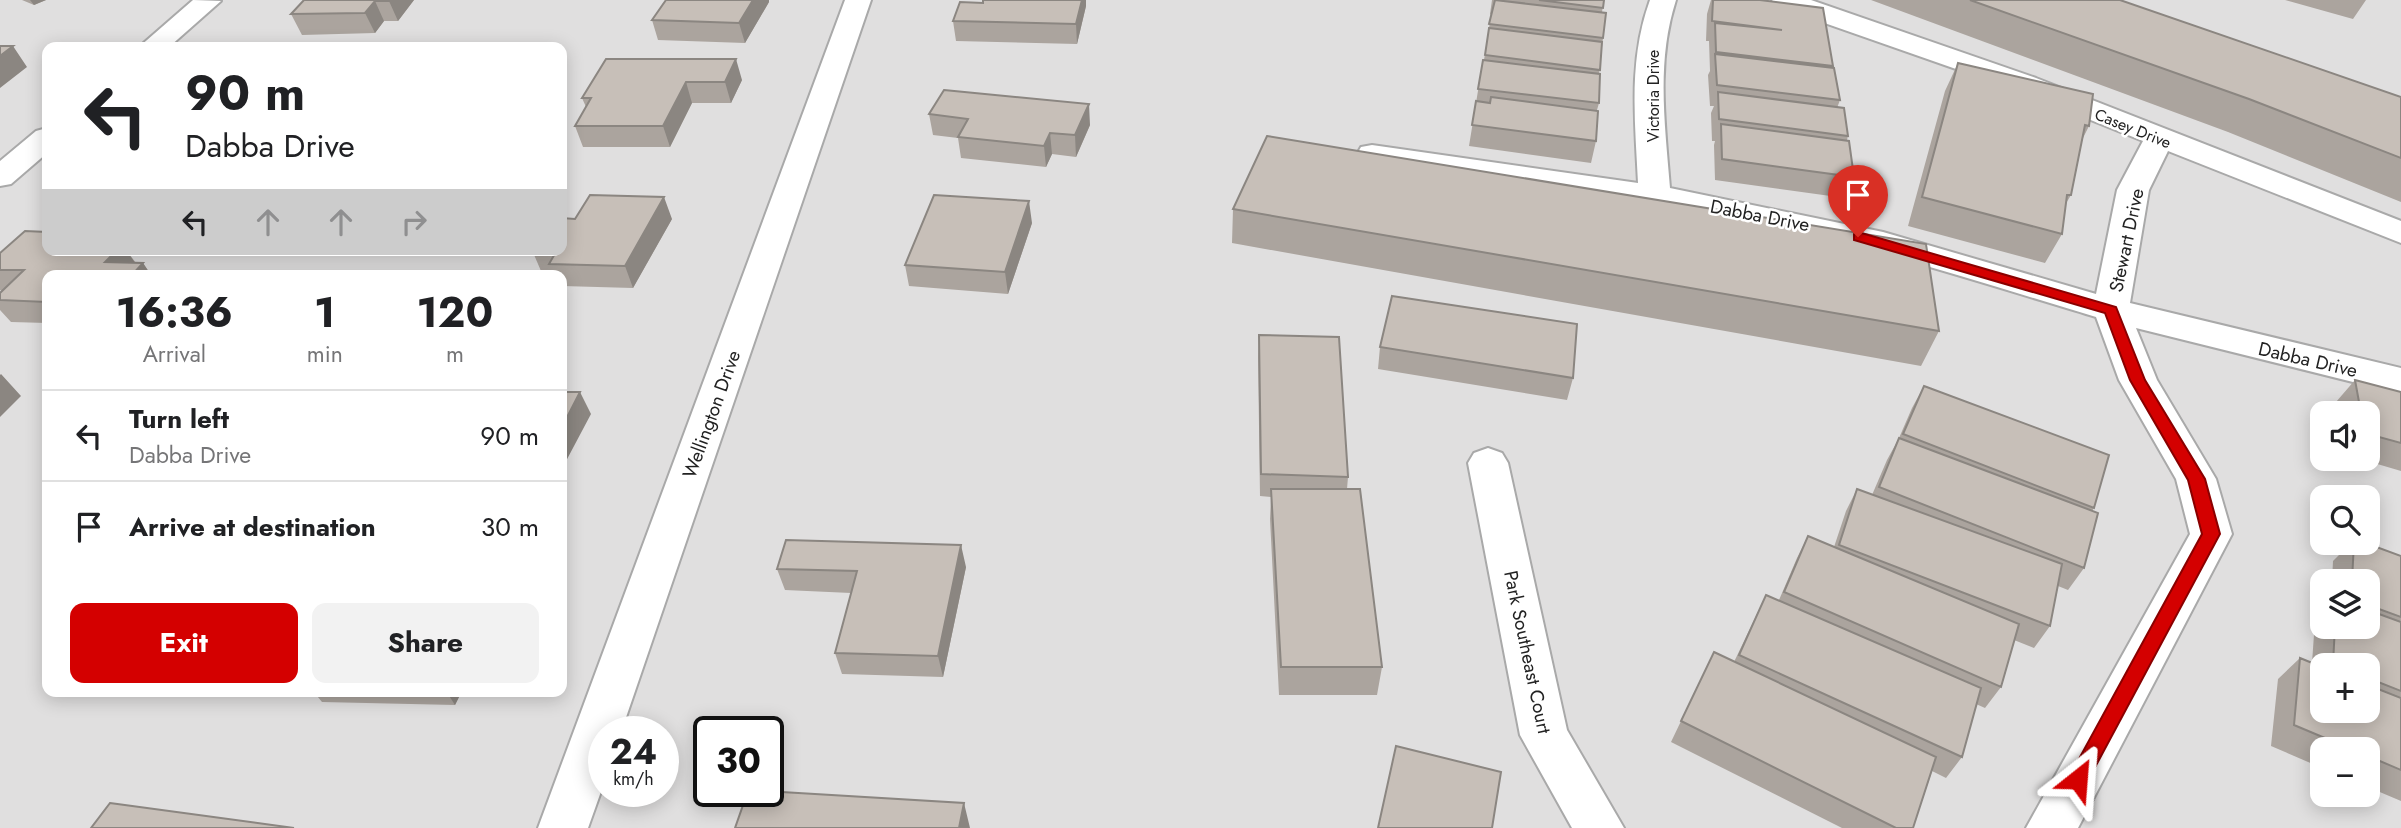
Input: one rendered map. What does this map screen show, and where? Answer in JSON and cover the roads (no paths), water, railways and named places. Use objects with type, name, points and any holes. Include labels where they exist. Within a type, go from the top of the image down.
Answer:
[{"type":"street","name":"Wellington Drive","points":[[563,828],[858,0]]},
{"type":"street","name":"Victoria Drive","points":[[1654,195],[1650,73],[1654,20],[1663,0]]},
{"type":"street","name":"Casey Drive","points":[[1785,0],[2026,85],[2401,233]]},
{"type":"street","points":[[159,42],[208,1]]},
{"type":"street","name":"Stewart Drive","points":[[2051,828],[2211,534],[2196,479],[2137,380],[2111,310],[2133,190],[2159,139]]},
{"type":"street","points":[[0,177],[42,141]]},
{"type":"street","name":"Dabba Drive","points":[[1340,149],[1654,195],[1884,242],[2111,310],[2401,381]]},
{"type":"street","name":"Park Southeast Court","points":[[1488,463],[1544,735],[1599,828]]}]
